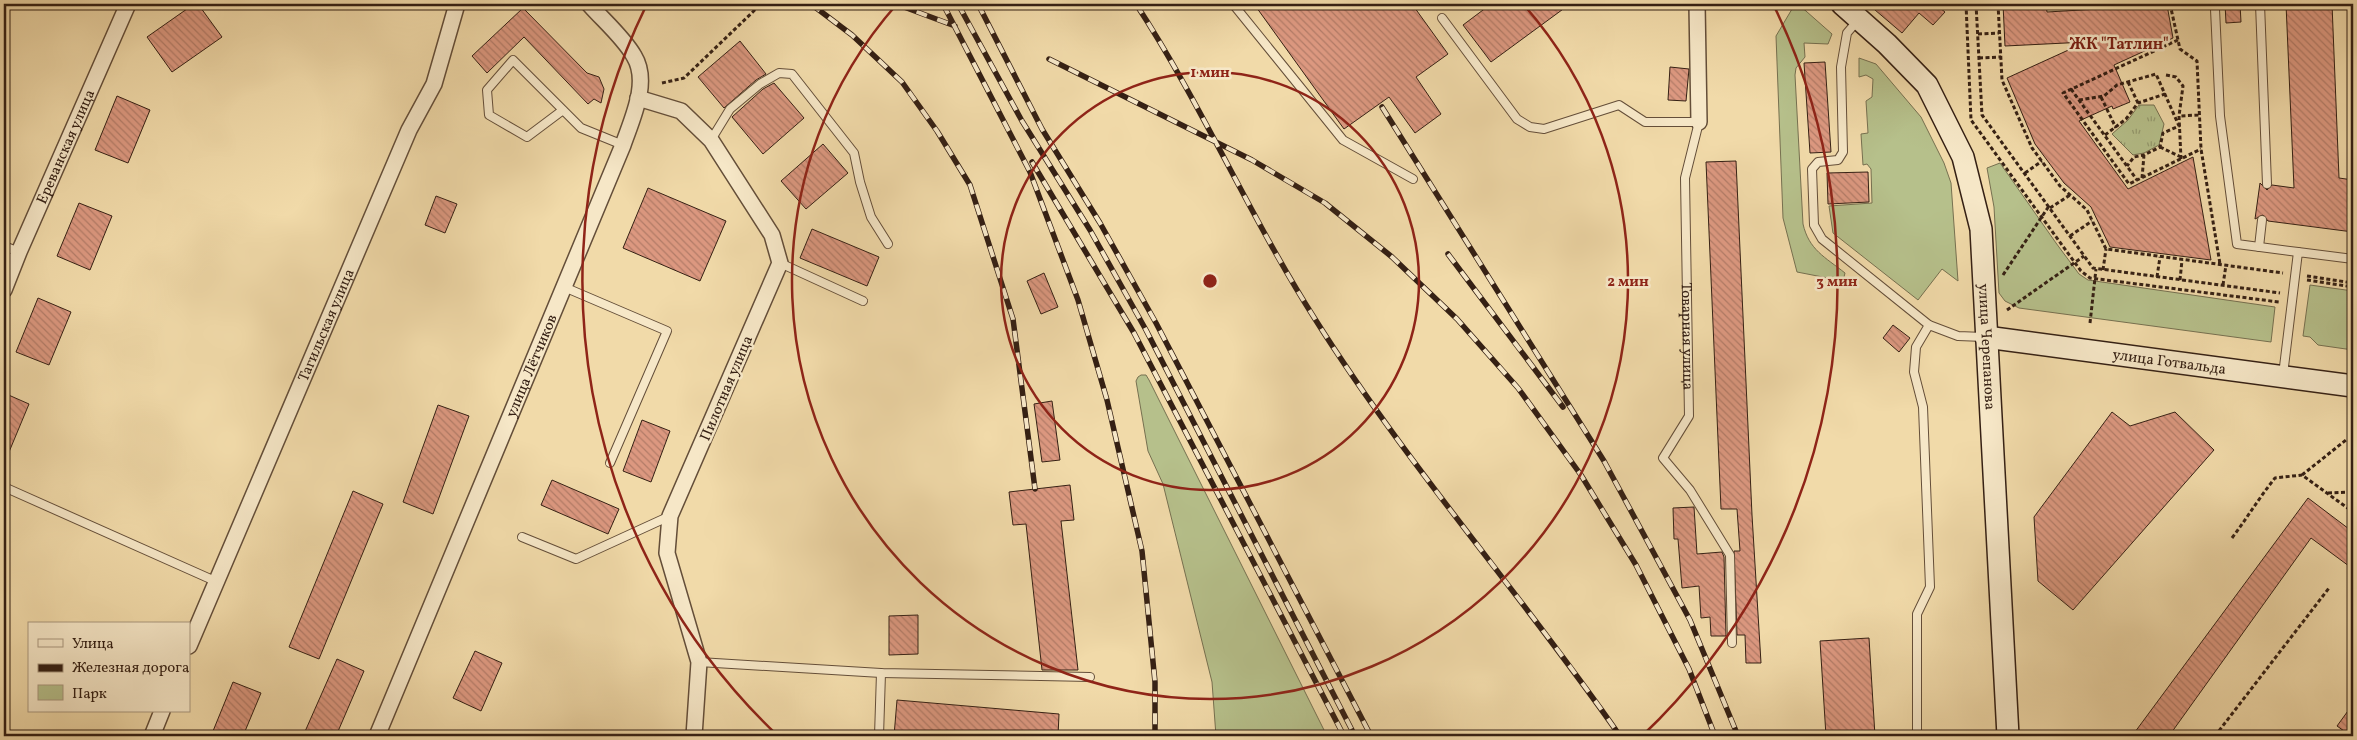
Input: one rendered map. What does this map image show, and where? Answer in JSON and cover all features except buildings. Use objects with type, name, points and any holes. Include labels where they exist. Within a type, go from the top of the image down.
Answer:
[{"type":"main road","name":"улица Черепанова","points":[[1842,4],[1927,85],[1963,157],[1981,229],[2008,736]]},
{"type":"main road","name":"улица Готвальда","points":[[1986,337],[2353,386]]},
{"type":"street","name":"Ереванская улица","points":[[4,290],[8,268],[19,252],[128,4]]},
{"type":"street","name":"Тагильская улица","points":[[190,644],[215,581],[409,130],[434,84],[457,4]]},
{"type":"street","name":"улица Лётчиков","points":[[377,736],[624,145],[638,98],[641,82],[635,57],[589,4]]},
{"type":"street","name":"Товарная улица","points":[[1697,4],[1699,122]]},
{"type":"street","points":[[638,98],[681,111],[711,140],[772,235],[780,263]]},
{"type":"street","name":"Пилотная улица","points":[[694,736],[699,662],[667,553],[670,516],[780,263]]},
{"type":"street","points":[[152,736],[162,712]]},
{"type":"lane","points":[[1233,4],[1343,140],[1413,179]]},
{"type":"lane","points":[[2212,4],[2215,10],[2220,116],[2237,244],[2353,259]]},
{"type":"lane","points":[[2260,4],[2267,184]]},
{"type":"lane","points":[[1442,18],[1517,119],[1530,127],[1544,129],[1620,105],[1645,122],[1699,122]]},
{"type":"lane","points":[[1859,19],[1847,34],[1841,67],[1843,152],[1838,160],[1818,162],[1812,169],[1814,225],[1822,239],[1928,325],[1958,336],[1986,337]]},
{"type":"lane","points":[[563,110],[527,136],[489,115],[487,90],[513,60],[563,110],[581,128],[624,145]]},
{"type":"lane","points":[[711,140],[730,109],[760,84],[779,73],[792,74],[854,153],[860,182],[871,217],[888,244]]},
{"type":"lane","name":"Товарная улица","points":[[1699,122],[1685,178],[1689,416],[1663,458],[1690,490],[1730,555],[1732,643]]},
{"type":"lane","points":[[2259,247],[2262,220]]},
{"type":"lane","points":[[4,246],[19,252]]},
{"type":"lane","points":[[2282,377],[2297,275],[2298,252]]},
{"type":"lane","points":[[780,263],[863,301]]},
{"type":"lane","points":[[564,287],[667,331],[610,464]]},
{"type":"lane","points":[[1917,730],[1917,614],[1930,587],[1923,407],[1914,372],[1916,347],[1928,325]]},
{"type":"lane","points":[[4,488],[215,581]]},
{"type":"lane","points":[[522,538],[576,560],[670,516]]},
{"type":"lane","points":[[699,662],[881,673],[1090,677]]},
{"type":"lane","points":[[880,736],[881,673]]},
{"type":"path","points":[[662,83],[684,78],[761,4]]},
{"type":"path","points":[[1966,4],[1972,120],[2082,271],[2090,278],[2279,302]]},
{"type":"path","points":[[1976,4],[1982,115],[2094,268],[2280,293]]},
{"type":"path","points":[[1998,4],[2002,80],[2032,148],[2060,186],[2087,210],[2106,250],[2103,270]]},
{"type":"path","points":[[2051,4],[2052,8],[2126,4]]},
{"type":"path","points":[[2170,4],[2180,49],[2197,61],[2201,149],[2220,264]]},
{"type":"path","points":[[1978,34],[1999,33]]},
{"type":"path","points":[[2178,40],[2063,93],[2129,184],[2201,149]]},
{"type":"path","points":[[1979,58],[2001,57]]},
{"type":"path","points":[[2079,100],[2104,96],[2116,85],[2156,74],[2179,126]]},
{"type":"path","points":[[2166,75],[2176,77],[2183,86],[2179,116],[2181,158]]},
{"type":"path","points":[[2128,82],[2138,103]]},
{"type":"path","points":[[2071,89],[2137,180]]},
{"type":"path","points":[[2104,135],[2126,119],[2138,103],[2165,94]]},
{"type":"path","points":[[2101,97],[2116,128]]},
{"type":"path","points":[[2179,116],[2199,115]]},
{"type":"path","points":[[2160,147],[2163,133],[2179,126]]},
{"type":"path","points":[[2127,166],[2134,157],[2144,155],[2160,147]]},
{"type":"path","points":[[2160,147],[2181,158]]},
{"type":"path","points":[[2142,178],[2144,155]]},
{"type":"path","points":[[2025,173],[2042,161]]},
{"type":"path","points":[[1999,282],[2049,207],[2070,194]]},
{"type":"path","points":[[2070,236],[2092,220]]},
{"type":"path","points":[[2106,250],[2353,283]]},
{"type":"path","points":[[2007,310],[2084,256]]},
{"type":"path","points":[[2158,277],[2160,257]]},
{"type":"path","points":[[2180,280],[2182,260]]},
{"type":"path","points":[[2223,285],[2226,265]]},
{"type":"path","points":[[2090,323],[2096,269]]},
{"type":"path","points":[[2297,275],[2306,280],[2353,287]]},
{"type":"path","points":[[2232,538],[2251,514],[2255,502],[2275,478],[2302,475],[2346,440]]},
{"type":"path","points":[[2302,475],[2353,512]]},
{"type":"path","points":[[2328,493],[2353,492]]},
{"type":"path","points":[[2215,736],[2329,588]]},
{"type":"green space","points":[[1795,4],[1798,4],[1832,34],[1828,44],[1804,43],[1805,57],[1796,68],[1795,75],[1803,224],[1814,247],[1845,273],[1843,281],[1797,272],[1783,218],[1776,36]]},
{"type":"green space","points":[[1859,58],[1876,64],[1921,117],[1944,163],[1951,183],[1958,281],[1942,269],[1918,300],[1833,233],[1829,206],[1872,203],[1871,169],[1867,164],[1863,165],[1861,134],[1868,133],[1866,101],[1872,97],[1873,79],[1866,75],[1859,77]]},
{"type":"green space","points":[[2139,105],[2154,105],[2164,124],[2159,145],[2144,153],[2133,155],[2112,134],[2128,120]]},
{"type":"green space","points":[[2000,163],[2079,274],[2088,280],[2275,307],[2271,342],[2019,308],[2005,301],[1999,293],[1994,207],[1987,168]]},
{"type":"green space","points":[[2310,285],[2353,291],[2353,350],[2318,345],[2310,337],[2303,336]]},
{"type":"green space","points":[[1141,375],[1146,375],[1149,380],[1327,736],[1216,736],[1212,682],[1163,484],[1148,451],[1136,381]]},
{"type":"railway","points":[[811,4],[852,35],[902,82],[937,131],[970,185],[1013,319],[1035,489]]},
{"type":"railway","points":[[896,4],[955,26]]},
{"type":"railway","points":[[943,4],[1030,172],[1078,300],[1107,400],[1142,551],[1155,682],[1155,736]]},
{"type":"railway","points":[[958,4],[1022,121],[1090,230],[1146,330],[1355,736]]},
{"type":"railway","points":[[978,4],[1042,129],[1100,223],[1156,323],[1371,736]]},
{"type":"railway","points":[[1136,4],[1183,81],[1291,280],[1350,373],[1426,478],[1544,632],[1620,736]]},
{"type":"railway","points":[[1049,59],[1252,160],[1325,203],[1392,257],[1457,319],[1518,388],[1581,475],[1636,565],[1689,669],[1715,736]]},
{"type":"railway","points":[[1382,107],[1604,461],[1690,620],[1738,736]]},
{"type":"railway","points":[[1032,162],[1134,333],[1344,736]]},
{"type":"railway","points":[[1448,254],[1563,407]]},
{"type":"district","name":"ЖК \"Татлин\"","points":[[2119,43]]}]
